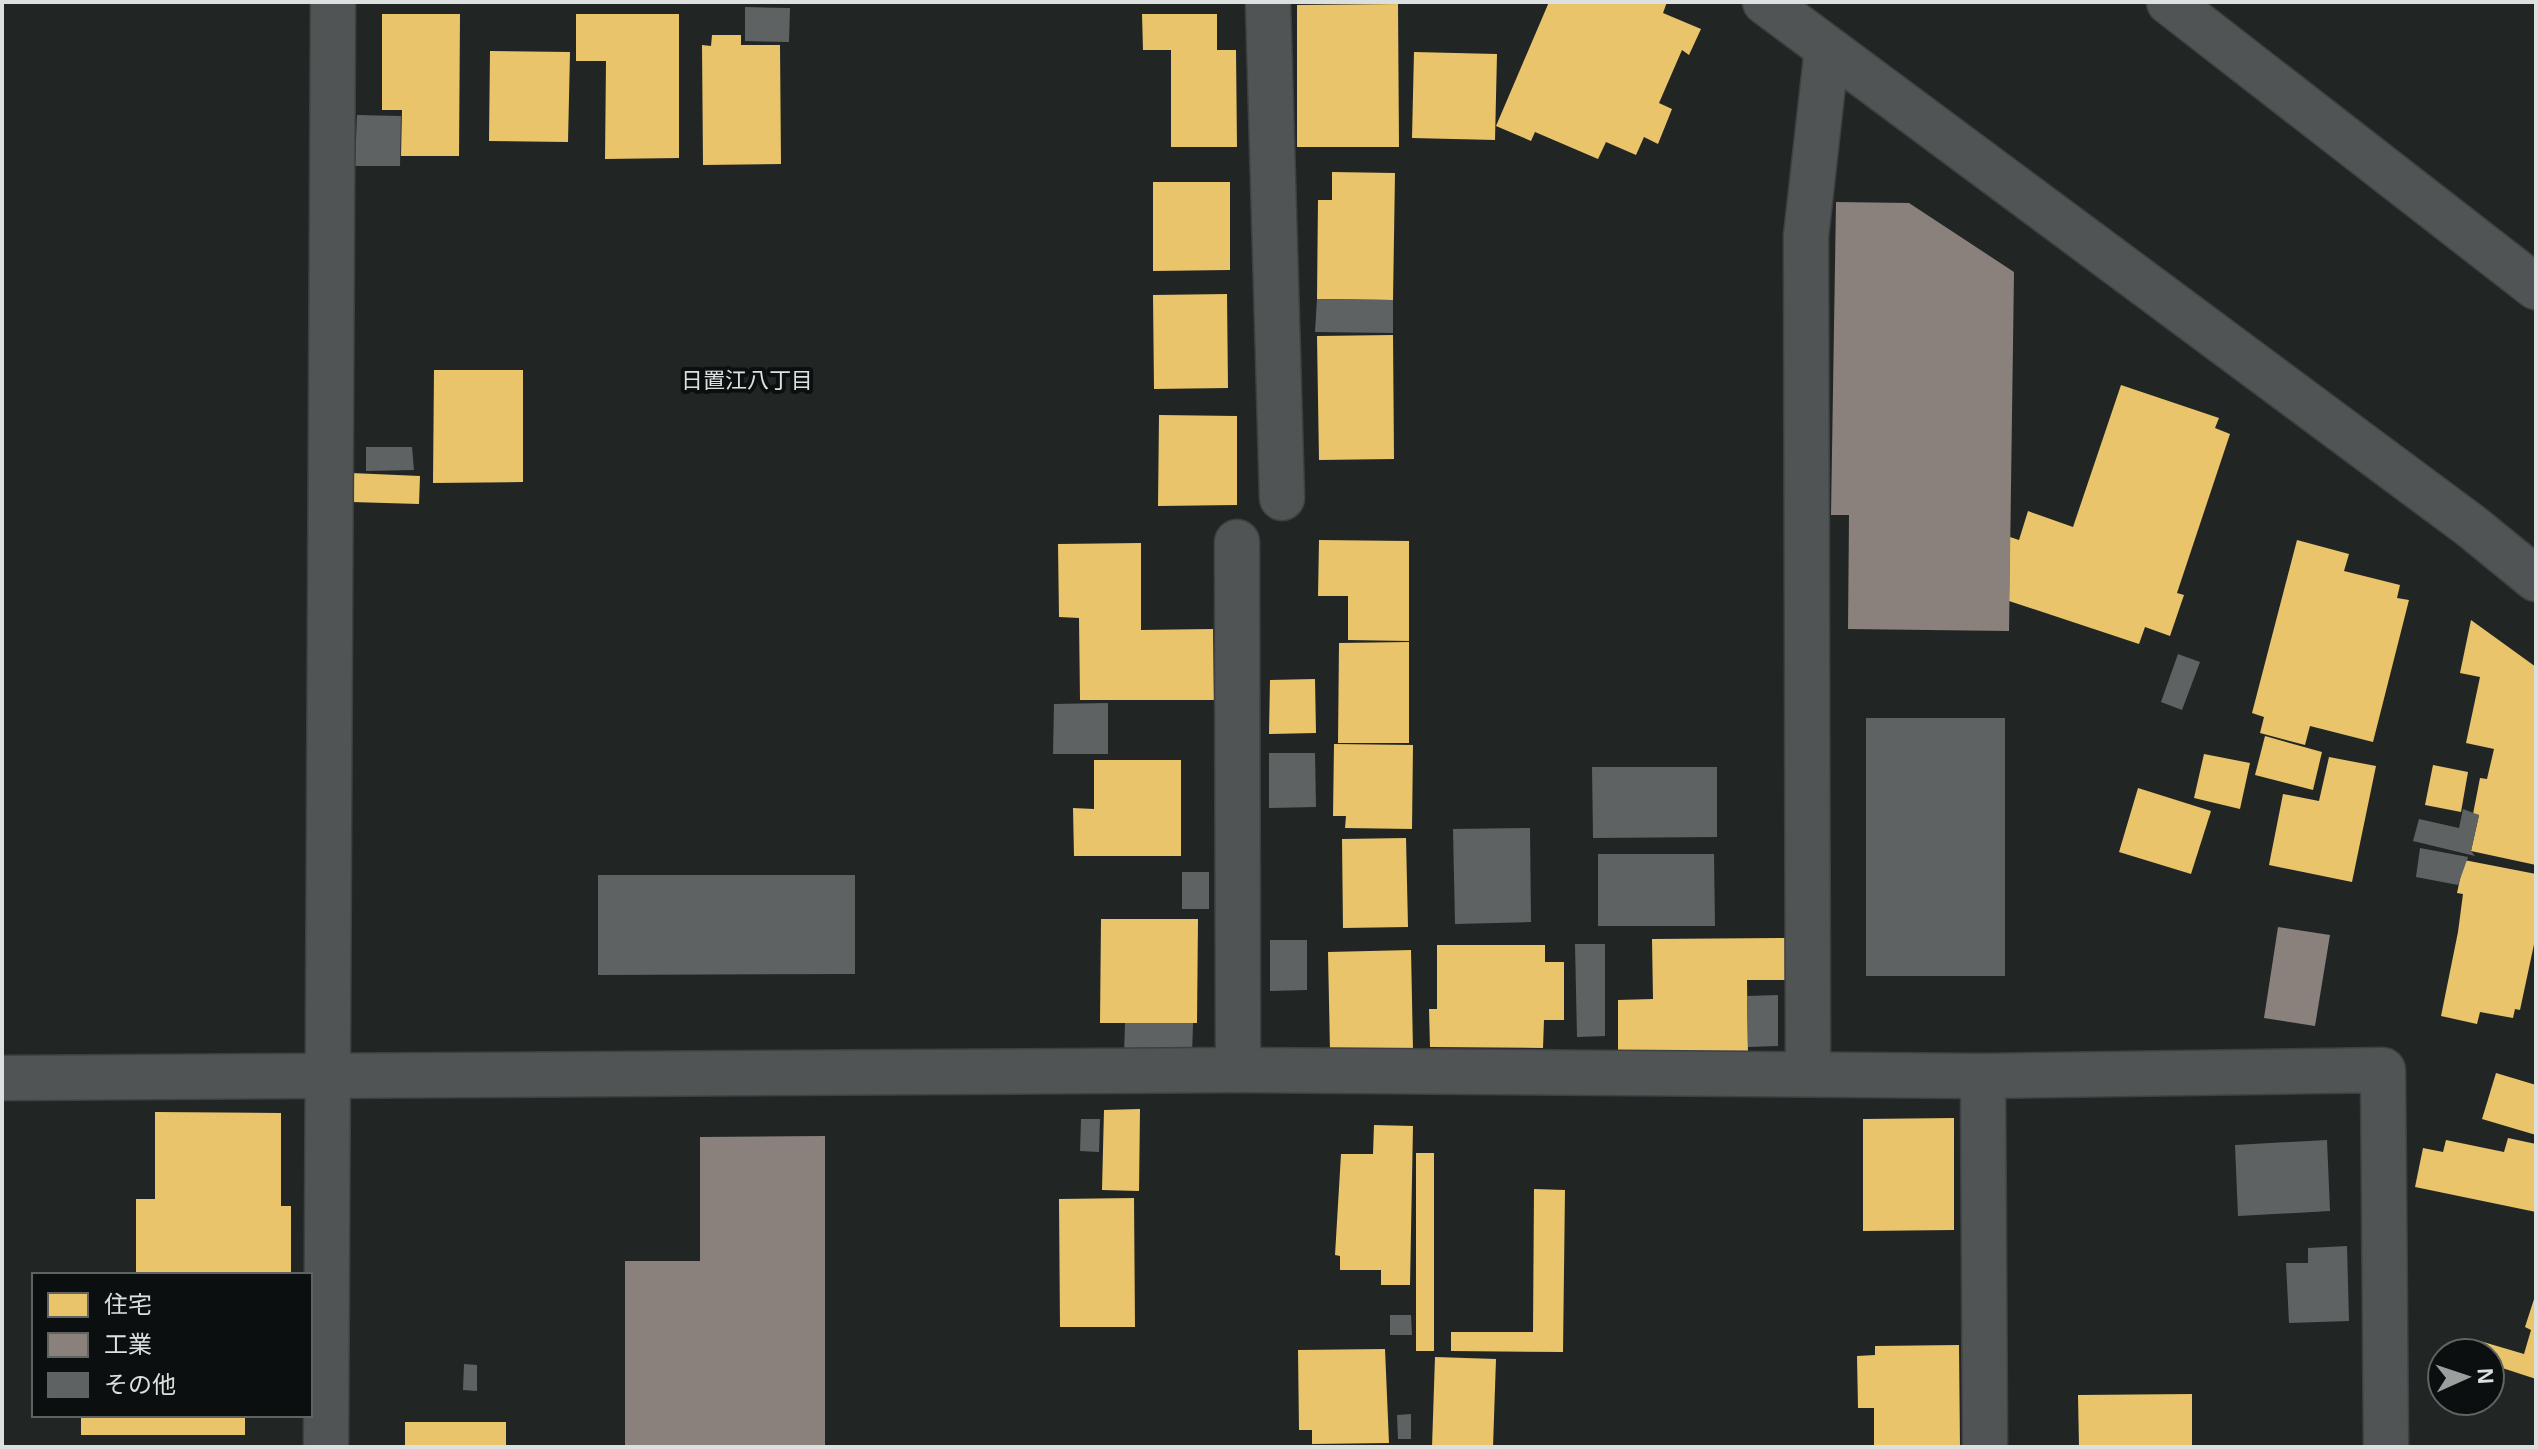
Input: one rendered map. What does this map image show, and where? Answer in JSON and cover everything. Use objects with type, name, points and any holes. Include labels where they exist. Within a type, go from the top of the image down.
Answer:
[{"type":"street","points":[[326,1447],[333,2]]},
{"type":"street","points":[[1268,2],[1282,498]]},
{"type":"street","points":[[1765,2],[2471,526],[2536,579]]},
{"type":"street","points":[[2169,2],[2536,287]]},
{"type":"street","points":[[1808,1073],[1806,236],[1827,49]]},
{"type":"street","points":[[1237,542],[1238,1070]]},
{"type":"street","points":[[2,1078],[1238,1070],[1983,1076],[2383,1070],[2386,1447]]},
{"type":"street","points":[[1983,1076],[1985,1447]]},
{"type":"building: 住宅","points":[[1549,2],[1667,2],[1663,13],[1701,29],[1689,55],[1682,50],[1659,103],[1672,109],[1658,144],[1644,137],[1636,155],[1606,142],[1598,159],[1535,132],[1531,141],[1496,126]]},
{"type":"building: 住宅","points":[[1398,4],[1399,147],[1297,147],[1297,5]]},
{"type":"building: 住宅","points":[[382,14],[460,14],[459,156],[401,156],[402,110],[382,110]]},
{"type":"building: 住宅","points":[[576,14],[679,14],[679,158],[605,159],[606,61],[576,61]]},
{"type":"building: 住宅","points":[[1142,14],[1217,14],[1217,50],[1236,50],[1237,147],[1171,147],[1171,50],[1143,50]]},
{"type":"building: 住宅","points":[[712,35],[741,35],[741,45],[780,45],[781,164],[703,165],[702,45],[711,46]]},
{"type":"building: 住宅","points":[[490,51],[570,52],[568,142],[489,141]]},
{"type":"building: 住宅","points":[[1414,52],[1497,54],[1495,140],[1412,138]]},
{"type":"building: 住宅","points":[[1332,172],[1395,173],[1393,300],[1317,299],[1318,200],[1332,200]]},
{"type":"building: 住宅","points":[[1153,182],[1230,182],[1230,270],[1153,271]]},
{"type":"building: 住宅","points":[[1227,294],[1228,388],[1154,389],[1153,295]]},
{"type":"building: 住宅","points":[[1393,335],[1394,459],[1319,460],[1317,336]]},
{"type":"building: 住宅","points":[[434,370],[523,370],[523,482],[433,483]]},
{"type":"building: 住宅","points":[[2121,385],[2219,418],[2215,428],[2230,434],[2177,593],[2184,595],[2170,636],[2145,627],[2139,644],[2009,601],[2010,537],[2019,540],[2028,511],[2073,527]]},
{"type":"building: 住宅","points":[[1159,415],[1237,416],[1237,505],[1158,506]]},
{"type":"building: 住宅","points":[[351,473],[420,476],[419,504],[351,502]]},
{"type":"building: 住宅","points":[[1319,540],[1409,541],[1409,641],[1348,640],[1348,596],[1318,596]]},
{"type":"building: 住宅","points":[[2297,540],[2349,554],[2344,571],[2400,585],[2397,598],[2409,600],[2373,742],[2310,726],[2305,745],[2260,733],[2264,717],[2252,713]]},
{"type":"building: 住宅","points":[[1141,543],[1141,630],[1213,629],[1214,700],[1080,700],[1079,618],[1059,617],[1058,544]]},
{"type":"building: 住宅","points":[[2471,620],[2536,667],[2536,865],[2471,851],[2479,815],[2473,814],[2480,778],[2487,779],[2494,749],[2466,743],[2480,677],[2460,673]]},
{"type":"building: 住宅","points":[[1409,642],[1409,743],[1338,743],[1339,643]]},
{"type":"building: 住宅","points":[[1315,679],[1316,733],[1269,734],[1270,680]]},
{"type":"building: 住宅","points":[[2265,736],[2322,752],[2313,790],[2255,775]]},
{"type":"building: 住宅","points":[[1334,744],[1413,745],[1412,829],[1345,828],[1346,816],[1333,816]]},
{"type":"building: 住宅","points":[[2204,754],[2250,763],[2240,809],[2194,798]]},
{"type":"building: 住宅","points":[[2329,757],[2376,766],[2352,882],[2269,865],[2283,794],[2319,801]]},
{"type":"building: 住宅","points":[[1094,760],[1181,760],[1181,856],[1074,856],[1073,808],[1094,809]]},
{"type":"building: 住宅","points":[[2433,765],[2468,772],[2461,812],[2425,805]]},
{"type":"building: 住宅","points":[[2138,788],[2211,811],[2191,874],[2119,852]]},
{"type":"building: 住宅","points":[[1406,838],[1408,927],[1343,928],[1342,839]]},
{"type":"building: 住宅","points":[[2464,860],[2536,874],[2536,935],[2520,1010],[2515,1009],[2513,1018],[2480,1012],[2477,1024],[2441,1016],[2458,932],[2463,894],[2457,893]]},
{"type":"building: 住宅","points":[[1101,919],[1198,919],[1197,1023],[1100,1023]]},
{"type":"building: 住宅","points":[[1786,938],[1787,980],[1747,980],[1748,1055],[1618,1057],[1618,1000],[1653,999],[1652,939]]},
{"type":"building: 住宅","points":[[1437,945],[1545,945],[1545,962],[1564,962],[1564,1020],[1544,1020],[1543,1048],[1430,1047],[1429,1009],[1437,1009]]},
{"type":"building: 住宅","points":[[1411,950],[1413,1050],[1330,1051],[1328,952]]},
{"type":"building: 住宅","points":[[2496,1073],[2536,1085],[2536,1135],[2482,1119]]},
{"type":"building: 住宅","points":[[1140,1109],[1139,1191],[1102,1190],[1104,1110]]},
{"type":"building: 住宅","points":[[155,1112],[281,1113],[281,1206],[291,1206],[291,1273],[136,1273],[136,1199],[155,1199]]},
{"type":"building: 住宅","points":[[1954,1118],[1954,1230],[1863,1231],[1863,1119]]},
{"type":"building: 住宅","points":[[1374,1125],[1413,1126],[1410,1285],[1381,1285],[1381,1270],[1340,1270],[1340,1256],[1335,1255],[1341,1154],[1373,1154]]},
{"type":"building: 住宅","points":[[2508,1138],[2536,1144],[2536,1212],[2415,1187],[2423,1148],[2443,1152],[2446,1140],[2504,1152]]},
{"type":"building: 住宅","points":[[1416,1153],[1434,1153],[1434,1351],[1416,1351]]},
{"type":"building: 住宅","points":[[1534,1189],[1565,1190],[1563,1352],[1451,1351],[1451,1332],[1533,1332]]},
{"type":"building: 住宅","points":[[1134,1198],[1135,1327],[1060,1327],[1059,1199]]},
{"type":"building: 住宅","points":[[2536,1293],[2536,1379],[2506,1369],[2506,1349],[2524,1354],[2531,1330],[2525,1327]]},
{"type":"building: 住宅","points":[[1959,1345],[1960,1447],[1874,1447],[1874,1408],[1858,1408],[1857,1356],[1875,1355],[1875,1346]]},
{"type":"building: 住宅","points":[[1385,1349],[1389,1443],[1312,1444],[1312,1430],[1299,1430],[1298,1350]]},
{"type":"building: 住宅","points":[[1435,1357],[1496,1359],[1493,1447],[1432,1447]]},
{"type":"building: 住宅","points":[[2192,1394],[2192,1447],[2079,1447],[2078,1395]]},
{"type":"building: 住宅","points":[[81,1417],[245,1417],[245,1435],[81,1435]]},
{"type":"building: 住宅","points":[[405,1422],[506,1422],[506,1447],[405,1447]]},
{"type":"building: 工業","points":[[1836,202],[1909,203],[2014,272],[2009,631],[1848,629],[1849,515],[1831,515]]},
{"type":"building: 工業","points":[[2278,927],[2330,935],[2315,1026],[2264,1018]]},
{"type":"building: 工業","points":[[825,1136],[825,1447],[625,1447],[625,1261],[700,1261],[700,1137]]},
{"type":"building: その他","points":[[745,7],[790,8],[789,42],[745,41]]},
{"type":"building: その他","points":[[357,115],[401,116],[400,166],[355,166]]},
{"type":"building: その他","points":[[1317,299],[1393,300],[1393,333],[1315,332]]},
{"type":"building: その他","points":[[366,447],[412,447],[414,470],[366,471]]},
{"type":"building: その他","points":[[2178,654],[2200,662],[2182,710],[2161,702]]},
{"type":"building: その他","points":[[1108,703],[1108,754],[1053,754],[1054,704]]},
{"type":"building: その他","points":[[1866,718],[2005,718],[2005,976],[1866,976]]},
{"type":"building: その他","points":[[1269,753],[1315,753],[1316,807],[1269,808]]},
{"type":"building: その他","points":[[1592,767],[1717,767],[1717,837],[1593,838]]},
{"type":"building: その他","points":[[2463,809],[2479,815],[2471,851],[2475,856],[2413,841],[2419,819],[2459,828]]},
{"type":"building: その他","points":[[1530,828],[1531,922],[1455,924],[1453,829]]},
{"type":"building: その他","points":[[2420,848],[2468,857],[2458,885],[2416,877]]},
{"type":"building: その他","points":[[1598,854],[1714,854],[1715,926],[1598,926]]},
{"type":"building: その他","points":[[1182,872],[1209,872],[1209,909],[1182,909]]},
{"type":"building: その他","points":[[598,875],[855,875],[855,974],[598,975]]},
{"type":"building: その他","points":[[1270,940],[1307,940],[1307,990],[1270,991]]},
{"type":"building: その他","points":[[1575,944],[1605,944],[1605,1036],[1577,1037]]},
{"type":"building: その他","points":[[1778,995],[1778,1046],[1748,1047],[1747,996]]},
{"type":"building: その他","points":[[1125,1023],[1193,1023],[1192,1056],[1124,1056]]},
{"type":"building: その他","points":[[1081,1119],[1100,1119],[1099,1152],[1080,1151]]},
{"type":"building: その他","points":[[2327,1140],[2330,1211],[2238,1216],[2235,1145]]},
{"type":"building: その他","points":[[2347,1246],[2349,1321],[2289,1323],[2286,1263],[2308,1263],[2308,1248]]},
{"type":"building: その他","points":[[1390,1315],[1411,1315],[1412,1335],[1390,1335]]},
{"type":"building: その他","points":[[464,1364],[477,1365],[477,1391],[463,1390]]},
{"type":"building: その他","points":[[1411,1414],[1411,1439],[1398,1439],[1397,1415]]},
{"type":"district","name":"日置江八丁目","points":[[747,380]]}]
